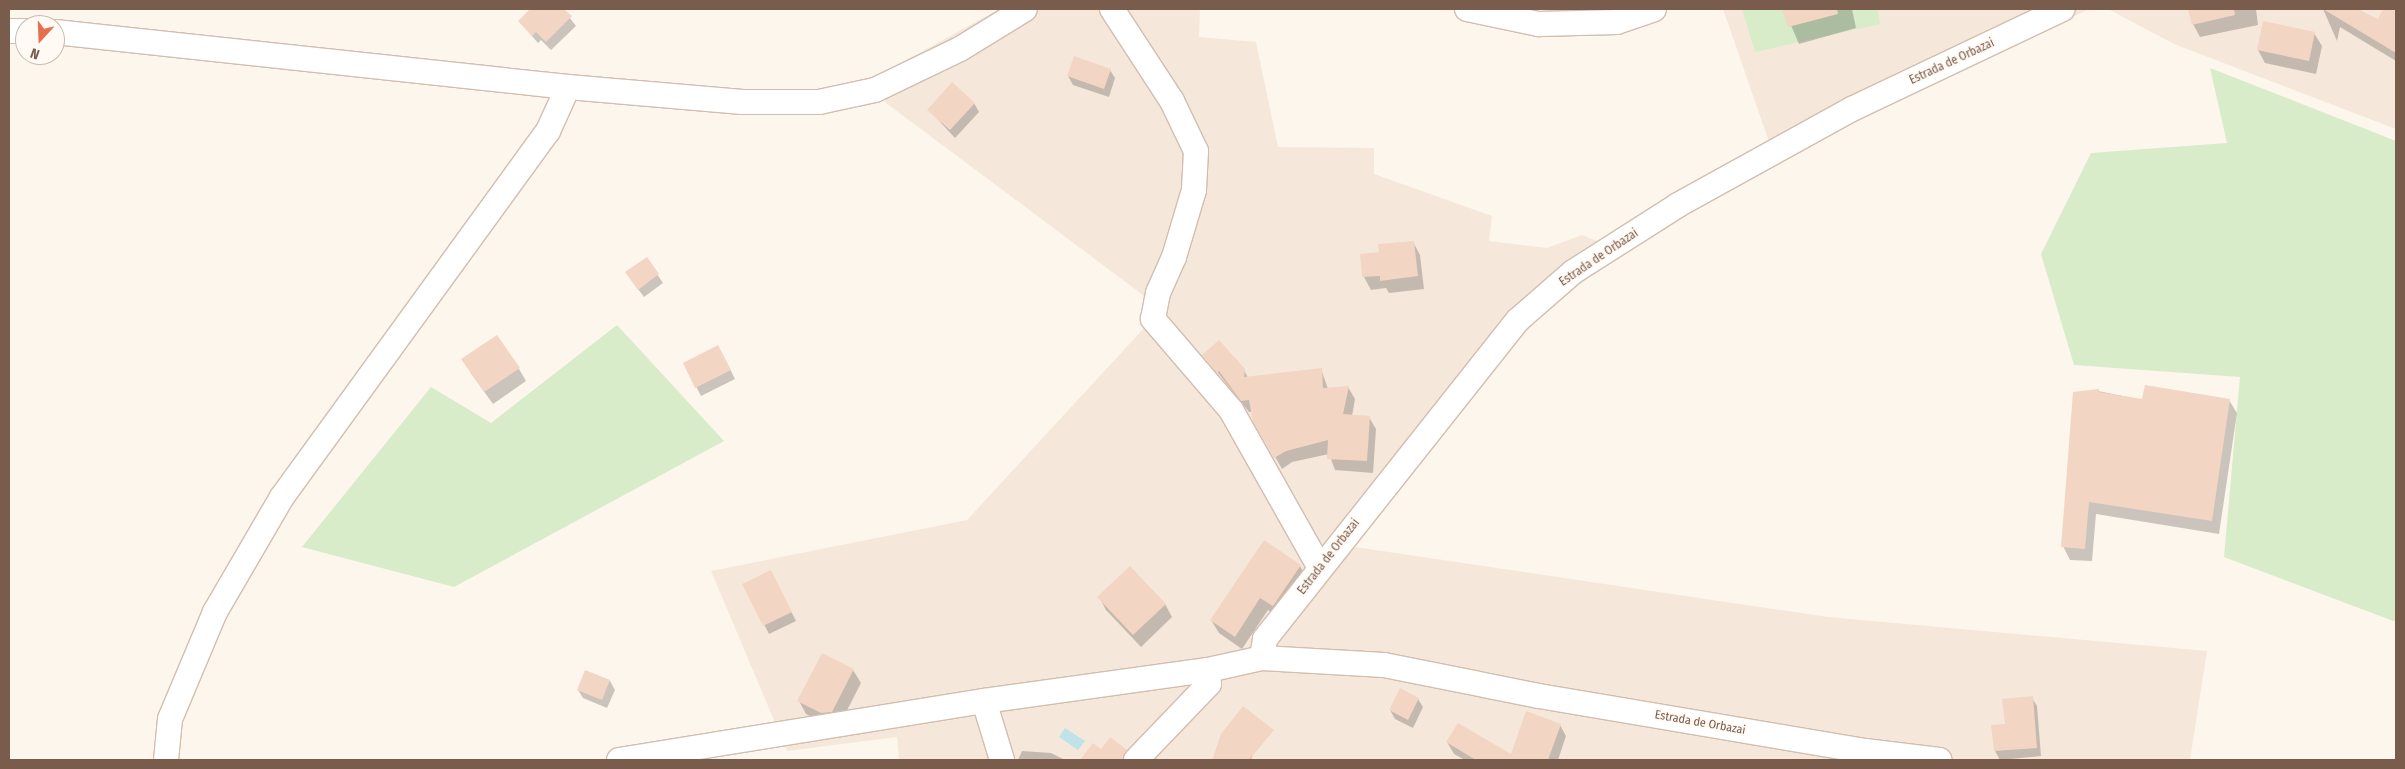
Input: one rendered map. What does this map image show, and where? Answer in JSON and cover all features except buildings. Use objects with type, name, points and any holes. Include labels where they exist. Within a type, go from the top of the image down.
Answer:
[{"type":"street","points":[[65,33],[568,87],[742,102],[819,102],[875,90],[960,49],[1025,9]]},
{"type":"street","points":[[1112,9],[1172,101],[1196,151],[1194,190],[1174,257],[1158,293],[1153,320],[1231,410],[1320,568]]},
{"type":"street","points":[[1467,9],[1540,24],[1617,22],[1654,9]]},
{"type":"street","name":"Estrada de Orbazai","points":[[1939,760],[1865,751],[1539,696],[1384,665],[1273,658],[1265,639],[1518,320],[1573,272],[1678,206],[1852,109],[2057,10]]},
{"type":"street","points":[[166,760],[170,719],[215,612],[282,497],[548,131],[568,87]]},
{"type":"street","points":[[619,760],[984,701],[1208,670],[1273,658]]},
{"type":"street","points":[[1136,760],[1209,684],[1208,670]]},
{"type":"street","points":[[984,701],[1002,760]]},
{"type":"shaded area","points":[[999,9],[1200,9],[1199,37],[1256,42],[1278,147],[1374,148],[1374,174],[1492,216],[1489,241],[1547,248],[1582,235],[1625,252],[1530,320],[1355,547],[1828,617],[2207,651],[2190,760],[899,760],[897,737],[787,751],[711,571],[967,520],[1145,327],[1143,295],[886,103],[876,77]]},
{"type":"shaded area","points":[[1723,9],[2089,9],[1775,159]]},
{"type":"shaded area","points":[[2108,9],[2396,9],[2396,129],[2174,44]]},
{"type":"green space","points":[[1742,9],[1878,9],[1880,24],[1755,52]]},
{"type":"green space","points":[[2210,68],[2396,141],[2396,622],[2224,557],[2240,377],[2074,365],[2041,254],[2091,153],[2227,143]]},
{"type":"green space","points":[[617,325],[724,441],[454,587],[302,547],[431,387],[491,423]]},
{"type":"water","points":[[1065,728],[1085,741],[1078,750],[1059,737]]}]
